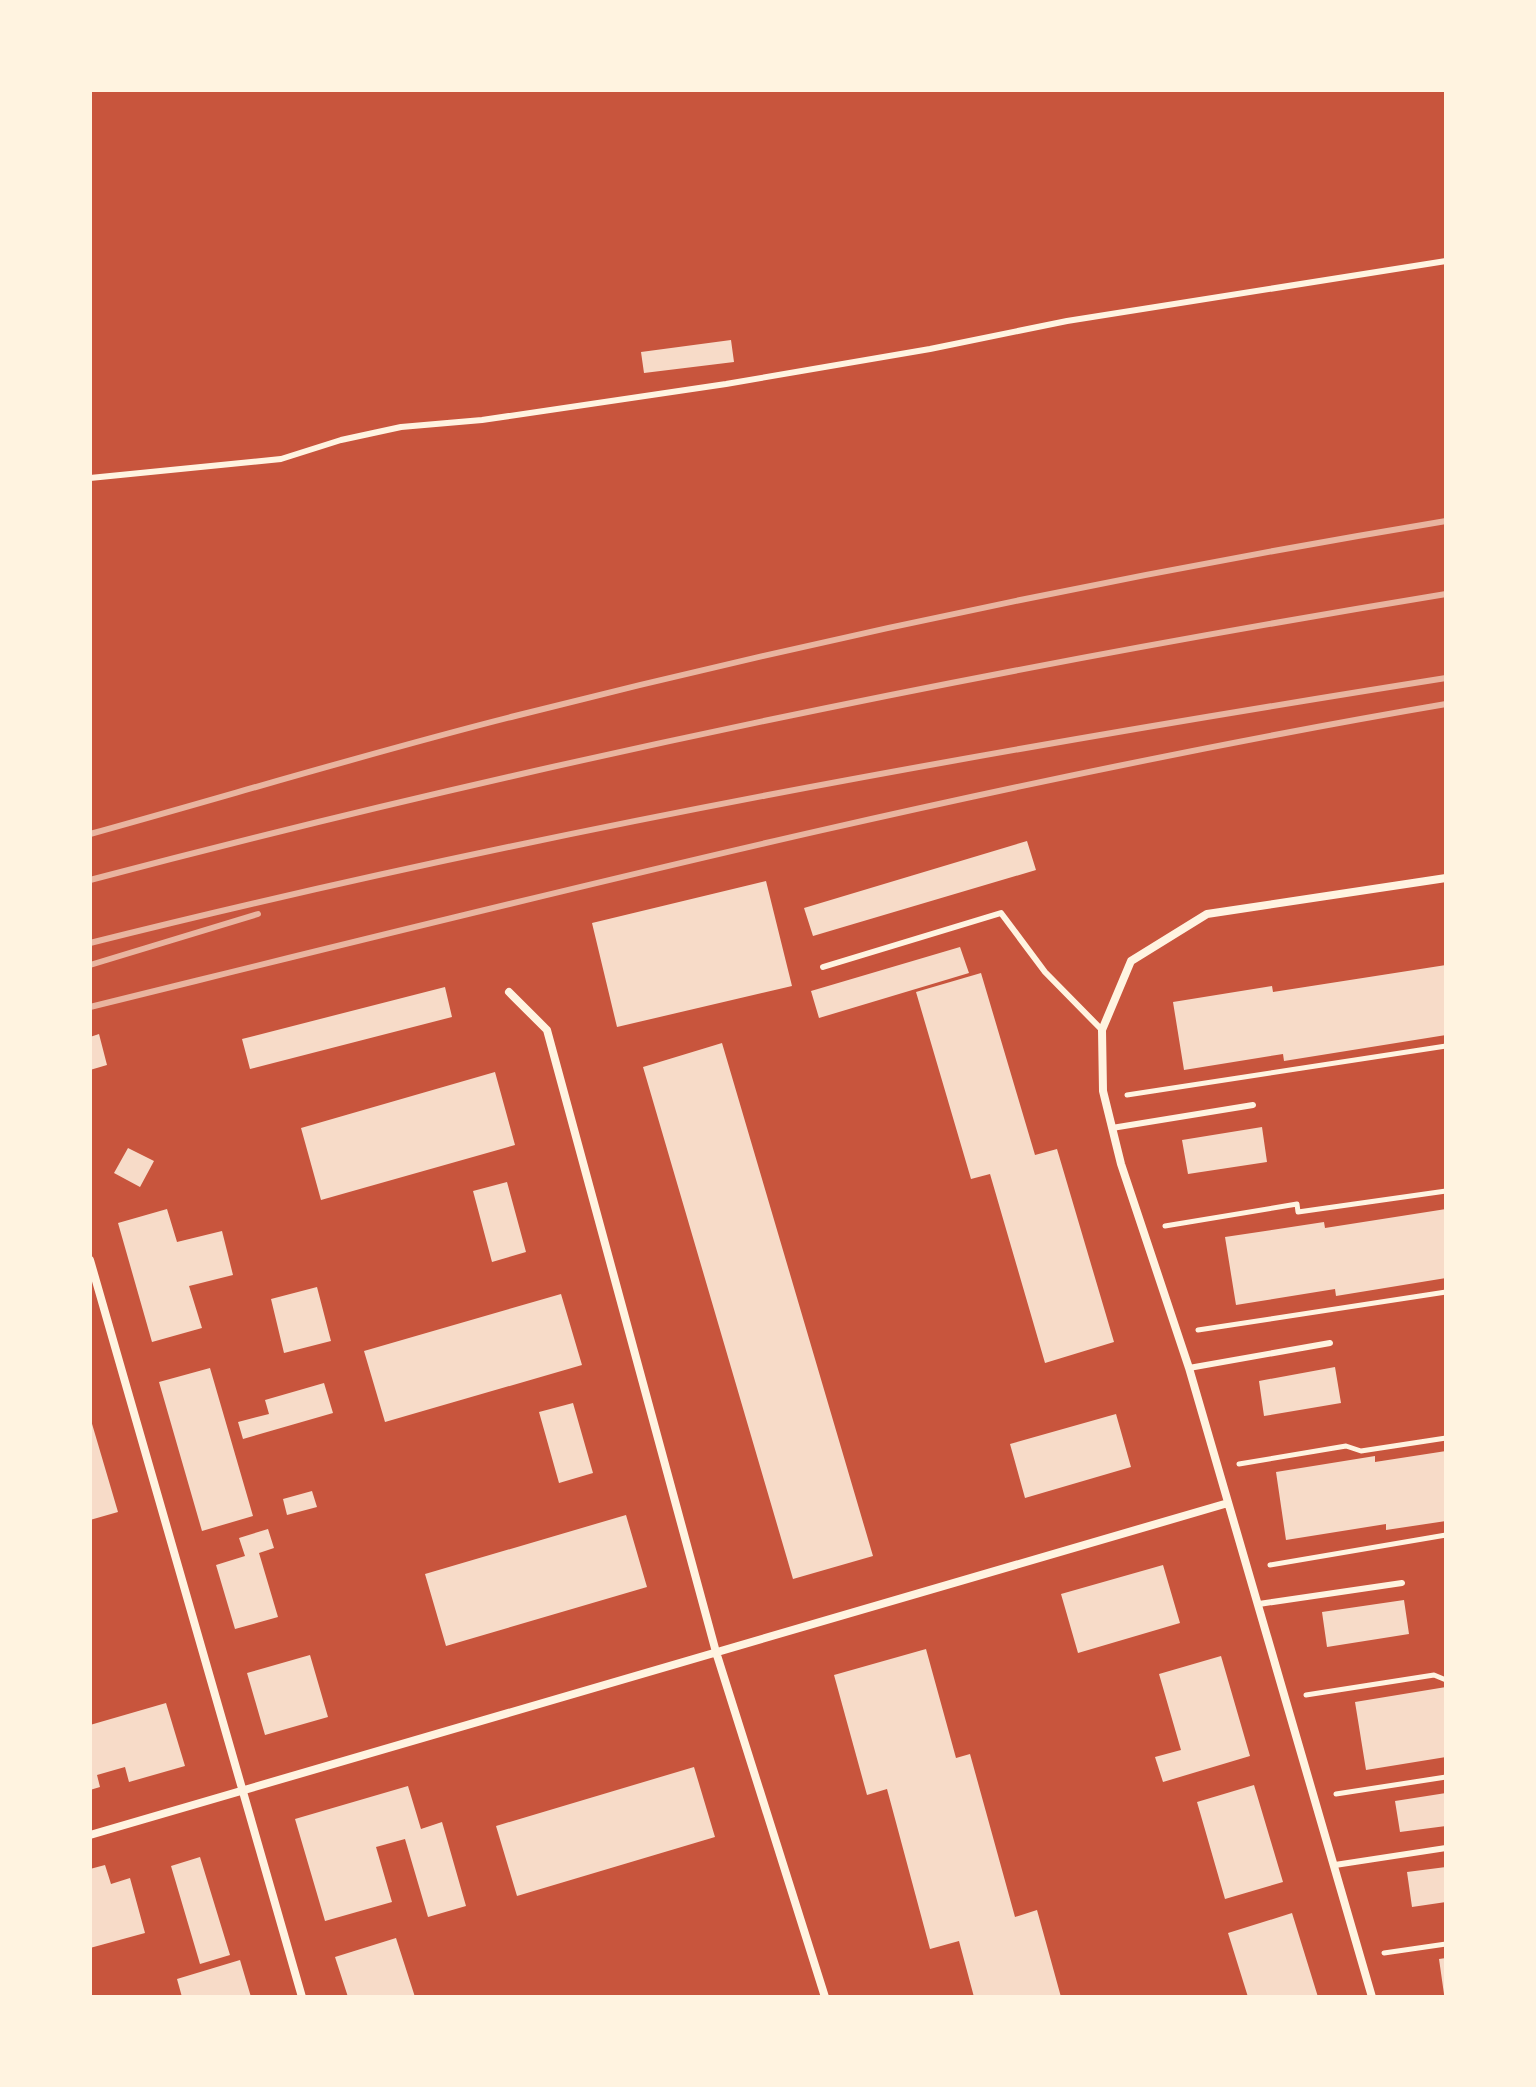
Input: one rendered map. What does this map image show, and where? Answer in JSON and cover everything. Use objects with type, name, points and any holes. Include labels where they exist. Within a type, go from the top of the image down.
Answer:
[{"type":"street","points":[[1372,1997],[1288,1698],[1189,1368],[1112,1128],[1105,1098],[1102,1030],[1131,961],[1207,914],[1446,878]]},
{"type":"street","points":[[509,992],[547,1030],[716,1652],[825,1997]]},
{"type":"street","points":[[90,1260],[302,1997]]},
{"type":"street","points":[[90,1835],[1228,1503]]},
{"type":"lane","points":[[90,478],[281,459],[341,440],[401,427],[482,420],[726,384],[930,349],[1082,318],[1446,261]]},
{"type":"lane","points":[[823,967],[1001,913],[1045,972],[1102,1030]]},
{"type":"lane","points":[[1112,1128],[1253,1105]]},
{"type":"lane","points":[[1189,1368],[1330,1343]]},
{"type":"lane","points":[[1259,1604],[1402,1583]]},
{"type":"lane","points":[[1335,1865],[1446,1848]]},
{"type":"path","points":[[1105,1098],[1446,1046]]},
{"type":"path","points":[[1143,1229],[1297,1204],[1298,1212],[1446,1191]]},
{"type":"path","points":[[1178,1334],[1446,1292]]},
{"type":"path","points":[[1218,1467],[1346,1446],[1361,1451],[1446,1438]]},
{"type":"path","points":[[1249,1568],[1446,1535]]},
{"type":"path","points":[[1288,1698],[1434,1675],[1446,1680]]},
{"type":"path","points":[[1316,1798],[1446,1777]]},
{"type":"path","points":[[1361,1957],[1446,1944]]},
{"type":"building","points":[[731,340],[734,362],[644,373],[641,352]]},
{"type":"building","points":[[1027,841],[1036,870],[813,936],[804,908]]},
{"type":"building","points":[[766,881],[792,986],[617,1027],[592,923]]},
{"type":"building","points":[[960,947],[969,973],[819,1018],[811,991]]},
{"type":"building","points":[[1446,965],[1446,1035],[1284,1061],[1283,1054],[1184,1070],[1173,1002],[1272,986],[1273,992]]},
{"type":"building","points":[[981,973],[1035,1155],[1057,1149],[1114,1342],[1045,1363],[990,1174],[971,1179],[916,992]]},
{"type":"building","points":[[445,987],[452,1017],[250,1069],[242,1039]]},
{"type":"building","points":[[99,1034],[107,1065],[90,1070],[90,1037]]},
{"type":"building","points":[[722,1043],[873,1556],[793,1579],[643,1067]]},
{"type":"building","points":[[495,1072],[515,1145],[321,1200],[301,1128]]},
{"type":"building","points":[[1262,1127],[1267,1162],[1188,1174],[1182,1140]]},
{"type":"building","points":[[128,1148],[154,1161],[140,1187],[114,1173]]},
{"type":"building","points":[[507,1182],[526,1252],[492,1262],[473,1191]]},
{"type":"building","points":[[167,1209],[177,1242],[222,1231],[233,1275],[189,1286],[202,1328],[152,1342],[118,1223]]},
{"type":"building","points":[[1446,1209],[1446,1278],[1336,1296],[1335,1289],[1236,1305],[1225,1237],[1324,1222],[1325,1228]]},
{"type":"building","points":[[317,1287],[331,1341],[284,1353],[271,1299]]},
{"type":"building","points":[[561,1294],[582,1365],[385,1422],[364,1351]]},
{"type":"building","points":[[1335,1367],[1341,1403],[1264,1416],[1259,1381]]},
{"type":"building","points":[[210,1368],[253,1516],[202,1531],[159,1382]]},
{"type":"building","points":[[324,1383],[333,1413],[243,1439],[238,1422],[269,1414],[265,1400]]},
{"type":"building","points":[[573,1403],[593,1473],[559,1483],[539,1412]]},
{"type":"building","points":[[1116,1414],[1131,1467],[1025,1498],[1010,1444]]},
{"type":"building","points":[[90,1417],[118,1512],[90,1520]]},
{"type":"building","points":[[1446,1451],[1446,1521],[1386,1530],[1386,1524],[1286,1540],[1276,1472],[1375,1456],[1375,1462]]},
{"type":"building","points":[[312,1491],[317,1507],[287,1515],[283,1499]]},
{"type":"building","points":[[626,1515],[647,1587],[446,1646],[425,1574]]},
{"type":"building","points":[[268,1529],[274,1548],[259,1553],[278,1617],[235,1629],[216,1565],[245,1556],[239,1538]]},
{"type":"building","points":[[1163,1565],[1180,1623],[1078,1653],[1061,1594]]},
{"type":"building","points":[[1404,1600],[1409,1634],[1327,1647],[1322,1612]]},
{"type":"building","points":[[926,1649],[956,1758],[970,1754],[1015,1917],[1037,1910],[1061,1997],[974,1997],[959,1941],[930,1949],[887,1789],[867,1795],[834,1675]]},
{"type":"building","points":[[310,1655],[328,1717],[265,1735],[247,1673]]},
{"type":"building","points":[[1221,1656],[1250,1756],[1163,1782],[1155,1757],[1181,1750],[1159,1674]]},
{"type":"building","points":[[1446,1687],[1446,1757],[1366,1770],[1355,1702]]},
{"type":"building","points":[[166,1703],[185,1766],[129,1782],[125,1767],[97,1775],[100,1787],[90,1790],[90,1725]]},
{"type":"building","points":[[694,1767],[715,1837],[517,1896],[496,1826]]},
{"type":"building","points":[[1254,1785],[1283,1882],[1225,1899],[1197,1802]]},
{"type":"building","points":[[408,1786],[421,1829],[442,1822],[466,1906],[428,1917],[405,1839],[376,1847],[392,1902],[325,1921],[295,1819]]},
{"type":"building","points":[[1446,1793],[1446,1826],[1400,1832],[1395,1801]]},
{"type":"building","points":[[200,1857],[230,1955],[200,1964],[171,1866]]},
{"type":"building","points":[[105,1865],[111,1884],[130,1878],[145,1933],[90,1948],[90,1869]]},
{"type":"building","points":[[1446,1867],[1446,1902],[1412,1907],[1407,1872]]},
{"type":"building","points":[[1292,1913],[1318,1997],[1248,1997],[1228,1933]]},
{"type":"building","points":[[396,1938],[415,1997],[348,1997],[335,1957]]},
{"type":"building","points":[[1446,1958],[1446,1994],[1444,1994],[1439,1959]]},
{"type":"building","points":[[240,1960],[251,1997],[182,1997],[177,1979]]},
{"type":"railway","points":[[90,834],[461,730],[746,660],[1095,585],[1446,521]]},
{"type":"railway","points":[[90,880],[426,796],[764,721],[1104,654],[1446,594]]},
{"type":"railway","points":[[90,943],[258,902],[596,829],[935,764],[1446,678]]},
{"type":"railway","points":[[90,1007],[596,883],[935,805],[1275,735],[1446,704]]},
{"type":"railway","points":[[90,965],[258,914]]}]
